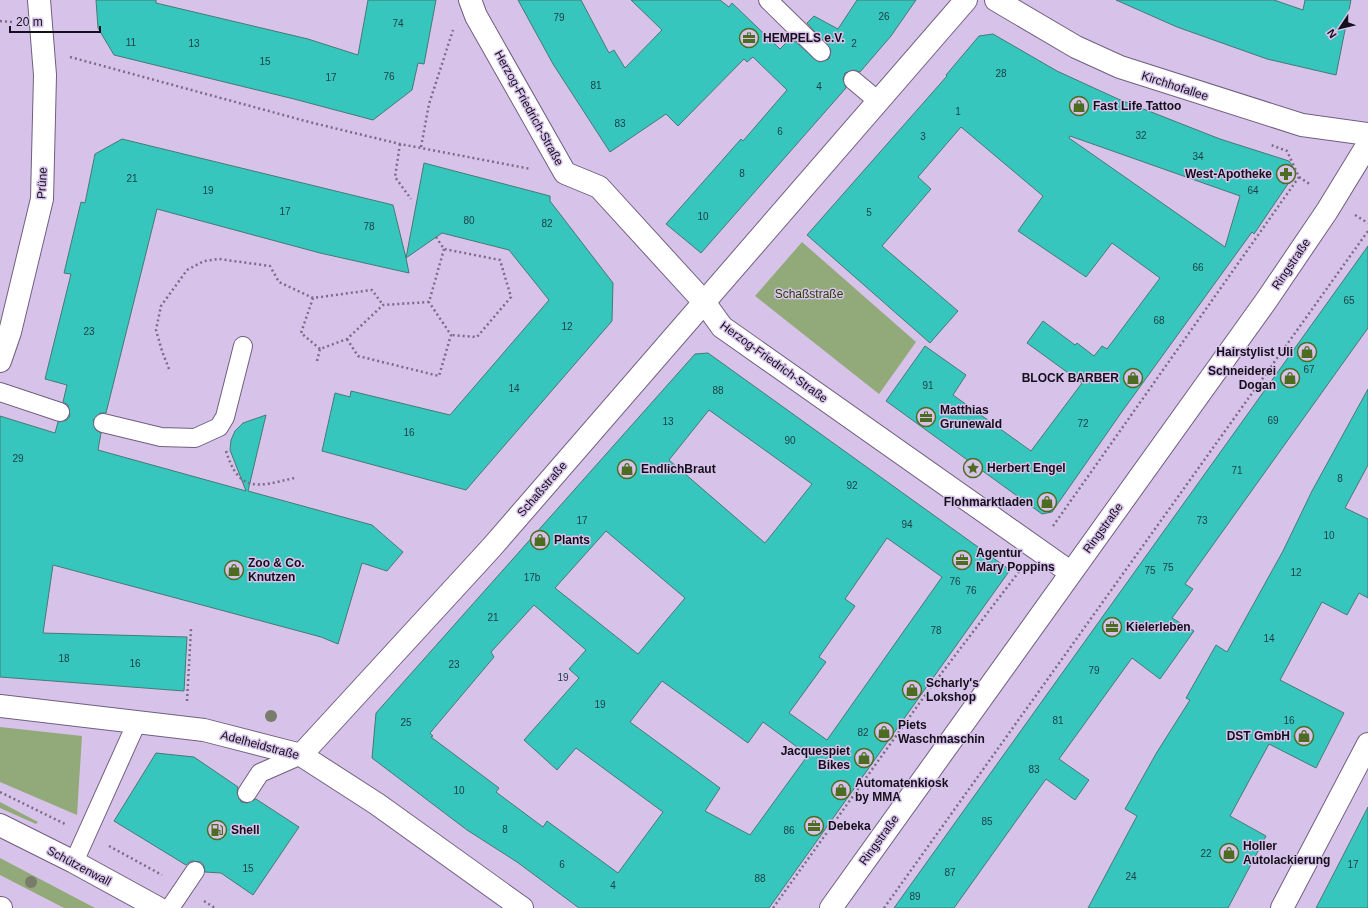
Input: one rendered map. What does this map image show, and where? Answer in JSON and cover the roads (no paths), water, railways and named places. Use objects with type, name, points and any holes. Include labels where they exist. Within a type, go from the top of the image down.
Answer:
[{"type":"street","name":"Prüne","points":[[0,361],[10,332],[42,199],[44,50],[40,0]]},
{"type":"street","name":"Schaßstraße","points":[[301,755],[492,547],[966,0]]},
{"type":"street","name":"Kirchhofallee","points":[[996,0],[1076,47],[1120,67],[1302,125],[1368,134]]},
{"type":"street","name":"Herzog-Friedrich-Straße","points":[[473,8],[565,173],[600,187],[704,302],[722,327],[1070,572]]},
{"type":"street","name":"Ringstraße","points":[[831,908],[1070,572],[1266,301],[1327,211],[1368,144]]},
{"type":"street","name":"Adelheidstraße","points":[[0,706],[204,730],[301,755],[377,804],[522,908]]},
{"type":"street","points":[[1282,908],[1368,744]]},
{"type":"street","name":"Schützenwall","points":[[0,825],[74,862],[158,908]]},
{"type":"lane","points":[[768,0],[821,52]]},
{"type":"lane","points":[[853,80],[878,101]]},
{"type":"lane","points":[[103,423],[161,437],[195,438],[219,427],[225,417],[243,346]]},
{"type":"lane","points":[[0,392],[60,412]]},
{"type":"lane","points":[[74,862],[137,722]]},
{"type":"lane","points":[[247,793],[260,773],[301,755]]},
{"type":"lane","points":[[170,908],[195,871]]},
{"type":"place","name":"HEMPELS e.V.","points":[[749,38]]},
{"type":"place","name":"Fast Life Tattoo","points":[[1079,106]]},
{"type":"place","name":"West-Apotheke","points":[[1286,174]]},
{"type":"place","name":"Hairstylist Uli","points":[[1307,352]]},
{"type":"place","name":"BLOCK BARBER","points":[[1133,378]]},
{"type":"place","name":"Schneiderei Dogan","points":[[1290,378]]},
{"type":"place","name":"Matthias Grunewald","points":[[926,417]]},
{"type":"place","name":"Herbert Engel","points":[[973,468]]},
{"type":"place","name":"EndlichBraut","points":[[627,469]]},
{"type":"place","name":"Flohmarktladen","points":[[1047,502]]},
{"type":"place","name":"Plants","points":[[540,540]]},
{"type":"place","name":"Agentur Mary Poppins","points":[[962,560]]},
{"type":"place","name":"Zoo & Co. Knutzen","points":[[234,570]]},
{"type":"place","name":"Kielerleben","points":[[1112,627]]},
{"type":"place","name":"Scharly's Lokshop","points":[[912,690]]},
{"type":"place","name":"Piets Waschmaschin","points":[[884,732]]},
{"type":"place","name":"DST GmbH","points":[[1304,736]]},
{"type":"place","name":"Jacquespiet Bikes","points":[[864,758]]},
{"type":"place","name":"Automatenkiosk by MMA","points":[[841,790]]},
{"type":"place","name":"Debeka","points":[[814,826]]},
{"type":"place","name":"Shell","points":[[217,830]]},
{"type":"place","name":"Holler Autolackierung","points":[[1229,853]]}]
